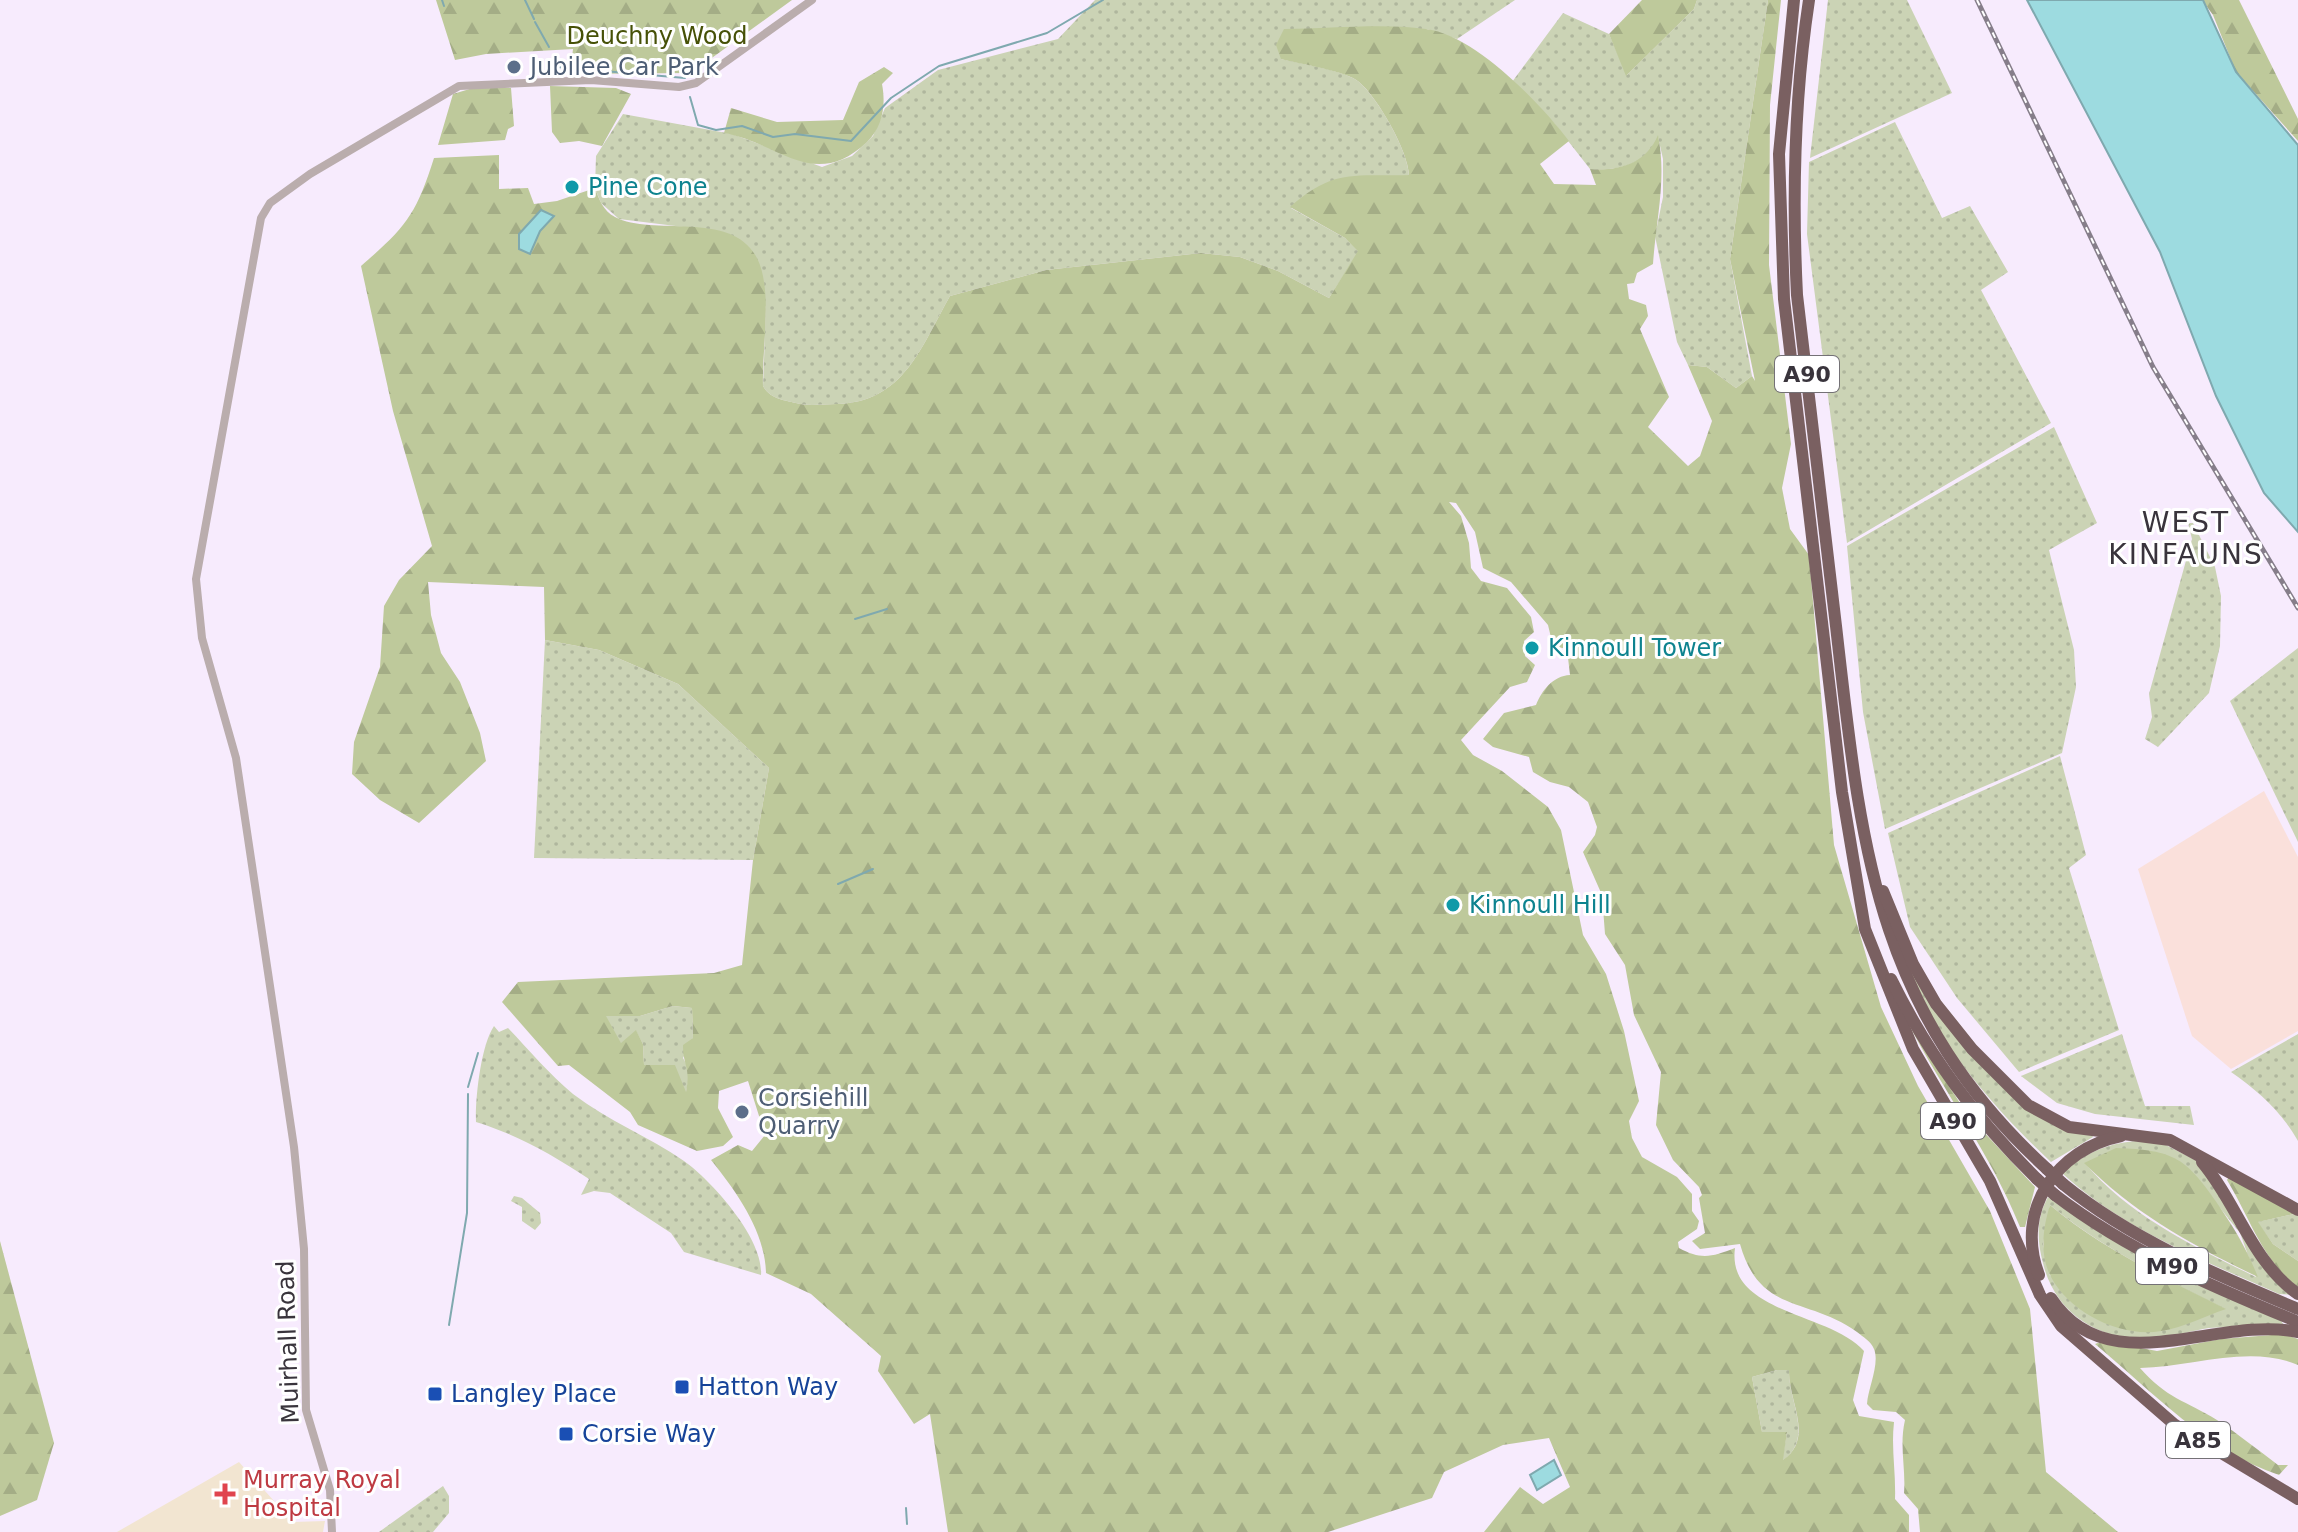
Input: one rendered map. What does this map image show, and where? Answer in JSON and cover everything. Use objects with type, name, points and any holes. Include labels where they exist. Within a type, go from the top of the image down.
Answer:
[{"type":"highway","name":"A90","points":[[1794,0],[1779,154],[1784,299],[1851,846],[1865,929],[1913,1049],[1990,1181],[2040,1295],[2061,1326],[2108,1368]]},
{"type":"highway","name":"A90","points":[[1809,0],[1795,100],[1793,220],[1797,295],[1859,812],[1882,888],[1913,964],[1936,1004],[1972,1049],[2028,1105],[2055,1122],[2084,1129],[2154,1135]]},
{"type":"highway","name":"M90","points":[[1859,812],[1877,899],[1910,990],[1965,1080],[2005,1128],[2047,1169],[2059,1189],[2133,1246],[2208,1285],[2298,1322]]},
{"type":"highway","name":"M90","points":[[1851,846],[1881,952],[1924,1043],[1958,1094],[2037,1179],[2216,1274],[2298,1309]]},
{"type":"highway","name":"A85","points":[[2298,1210],[2185,1147],[2154,1135],[2120,1136],[2100,1141],[2069,1159],[2049,1180],[2033,1215],[2033,1253],[2042,1282],[2055,1305],[2076,1325],[2091,1351],[2175,1425],[2298,1499]]},
{"type":"highway","points":[[2120,1136],[2165,1143],[2201,1161],[2219,1182],[2260,1255],[2298,1294]]},
{"type":"highway","points":[[2076,1325],[2110,1341],[2139,1345],[2235,1329],[2298,1332]]},
{"type":"street","name":"Muirhall Road","points":[[332,1532],[330,1490],[306,1410],[304,1249],[294,1147],[236,758],[202,638],[196,579],[261,218],[270,203],[310,174],[459,86],[591,80],[679,87],[696,83],[812,0]]},
{"type":"shaded area","points":[[1095,0],[1515,0],[1457,39],[1427,29],[1281,59],[1334,71],[1359,82],[1391,126],[1407,164],[1409,175],[1291,208],[1345,238],[1359,251],[1329,298],[1278,271],[1240,257],[1201,253],[1046,270],[950,296],[908,368],[879,393],[860,401],[805,405],[770,394],[763,386],[766,307],[716,231],[619,219],[601,203],[595,188],[596,156],[623,114],[732,134],[822,167],[852,156],[873,136],[885,108],[938,70],[1058,39]]},
{"type":"shaded area","points":[[1697,0],[1768,0],[1730,259],[1752,376],[1736,388],[1707,367],[1688,365],[1677,342],[1655,236],[1663,197],[1663,159],[1658,137],[1639,160],[1611,169],[1590,169],[1554,123],[1512,82],[1563,13],[1609,34],[1627,75],[1694,9]]},
{"type":"shaded area","points":[[1828,0],[1907,0],[1952,93],[1810,158]]},
{"type":"shaded area","points":[[2027,0],[2203,0],[2236,72],[2298,145],[2298,532],[2264,493],[2216,396],[2160,252]]},
{"type":"shaded area","points":[[1895,122],[1942,218],[1970,206],[2008,272],[1981,290],[2051,423],[1847,543],[1807,234],[1809,162]]},
{"type":"shaded area","points":[[541,210],[554,216],[540,231],[530,254],[519,249],[519,234]]},
{"type":"shaded area","points":[[2054,427],[2097,523],[2049,550],[2074,650],[2076,687],[2062,753],[1885,829],[1863,712],[1847,546]]},
{"type":"shaded area","points":[[2188,523],[2193,523],[2215,567],[2221,596],[2220,646],[2209,693],[2158,747],[2145,739],[2152,717],[2149,694],[2192,539]]},
{"type":"shaded area","points":[[545,640],[599,650],[678,684],[769,768],[753,860],[534,858]]},
{"type":"shaded area","points":[[2298,648],[2298,842],[2230,701]]},
{"type":"shaded area","points":[[2060,756],[2086,855],[2069,868],[2119,1030],[2019,1072],[1957,998],[1910,927],[1888,833]]},
{"type":"shaded area","points":[[2264,791],[2298,857],[2298,1031],[2231,1069],[2192,1036],[2138,869]]},
{"type":"shaded area","points":[[1902,952],[2020,1100],[2090,1132],[2093,1137],[2051,1162],[2029,1141],[1984,1092],[1944,1038],[1926,1010]]},
{"type":"shaded area","points":[[673,1006],[692,1008],[693,1038],[683,1058],[690,1071],[686,1093],[644,1066],[643,1044],[636,1031],[621,1044],[605,1016],[640,1016]]},
{"type":"shaded area","points":[[494,1026],[499,1032],[508,1028],[556,1079],[586,1104],[670,1152],[708,1182],[745,1228],[760,1261],[761,1275],[684,1252],[671,1233],[610,1193],[594,1191],[581,1195],[589,1179],[576,1170],[521,1139],[476,1122],[482,1059]]},
{"type":"shaded area","points":[[2122,1034],[2145,1106],[2190,1106],[2194,1125],[2095,1114],[2057,1103],[2021,1076]]},
{"type":"shaded area","points":[[2298,1034],[2298,1141],[2268,1102],[2231,1072]]},
{"type":"shaded area","points":[[2135,1141],[2164,1144],[2199,1162],[2294,1295],[2279,1294],[2165,1242],[2111,1211],[2062,1173],[2096,1151]],"holes":[[[2085,1163],[2220,1208],[2240,1233],[2256,1277],[2164,1229],[2122,1199]]]},
{"type":"shaded area","points":[[514,1196],[522,1198],[540,1213],[541,1223],[535,1230],[522,1221],[522,1207],[511,1201]]},
{"type":"shaded area","points":[[2048,1197],[2131,1249],[2280,1319],[2283,1324],[2209,1328],[2141,1339],[2103,1332],[2072,1313],[2059,1299],[2050,1282],[2039,1238]],"holes":[[[2050,1205],[2134,1262],[2225,1309],[2050,1276],[2043,1244]]]},
{"type":"shaded area","points":[[2294,1214],[2298,1216],[2298,1261],[2273,1244],[2257,1222]]},
{"type":"shaded area","points":[[1789,1370],[1798,1419],[1797,1442],[1782,1461],[1787,1432],[1762,1432],[1752,1377]]},
{"type":"shaded area","points":[[1554,1460],[1561,1475],[1537,1490],[1530,1475]]},
{"type":"shaded area","name":"Murray Royal Hospital","points":[[239,1462],[293,1522],[325,1521],[323,1532],[117,1532]]},
{"type":"shaded area","points":[[443,1486],[449,1496],[449,1513],[433,1532],[379,1532]]},
{"type":"green space","name":"Deuchny Wood","points":[[436,0],[792,0],[691,73],[570,74],[573,49],[486,54],[455,60]]},
{"type":"green space","points":[[1642,0],[1697,0],[1694,9],[1626,76],[1609,34]]},
{"type":"green space","points":[[1768,0],[1781,0],[1770,105],[1769,265],[1791,444],[1782,488],[1790,529],[1809,555],[1834,845],[1881,1007],[1918,1086],[1990,1211],[2030,1309],[2046,1472],[2118,1532],[1920,1532],[1918,1509],[1904,1493],[1905,1420],[1896,1412],[1873,1410],[1867,1404],[1876,1362],[1871,1344],[1838,1321],[1773,1294],[1760,1283],[1749,1267],[1740,1244],[1700,1249],[1692,1241],[1705,1233],[1699,1198],[1702,1195],[1699,1187],[1673,1160],[1656,1125],[1661,1072],[1634,1015],[1625,965],[1605,934],[1602,895],[1583,852],[1597,827],[1588,802],[1569,787],[1550,782],[1533,772],[1529,757],[1493,747],[1483,739],[1504,713],[1536,705],[1549,685],[1558,678],[1570,675],[1567,649],[1553,646],[1548,625],[1511,582],[1483,568],[1475,532],[1456,503],[1449,502],[1461,516],[1469,543],[1471,568],[1481,581],[1507,588],[1531,617],[1534,632],[1524,641],[1525,656],[1535,665],[1527,682],[1510,687],[1461,740],[1473,755],[1502,771],[1548,807],[1561,830],[1583,935],[1606,974],[1624,1031],[1639,1101],[1629,1121],[1632,1138],[1642,1157],[1677,1177],[1692,1194],[1692,1211],[1699,1221],[1697,1229],[1678,1242],[1679,1248],[1707,1256],[1735,1248],[1737,1270],[1747,1286],[1763,1299],[1848,1338],[1864,1351],[1853,1400],[1859,1416],[1894,1422],[1895,1499],[1909,1515],[1909,1532],[1484,1532],[1520,1487],[1543,1504],[1570,1487],[1549,1438],[1503,1445],[1444,1472],[1432,1498],[1328,1532],[948,1532],[930,1414],[914,1424],[878,1371],[881,1356],[811,1294],[766,1273],[760,1242],[748,1212],[711,1160],[738,1145],[752,1151],[765,1135],[748,1081],[719,1091],[718,1108],[733,1137],[723,1146],[697,1151],[638,1125],[630,1112],[569,1065],[558,1066],[502,1002],[518,982],[714,973],[742,965],[753,860],[769,768],[678,684],[599,650],[545,640],[544,587],[428,582],[431,615],[441,653],[460,682],[480,733],[486,761],[419,823],[380,800],[352,774],[354,742],[380,667],[384,606],[399,580],[432,546],[393,411],[361,266],[408,219],[434,158],[499,155],[499,189],[528,188],[534,204],[557,201],[595,188],[604,208],[615,217],[633,223],[700,227],[740,239],[754,253],[763,276],[766,317],[763,386],[779,399],[809,405],[860,401],[895,382],[919,352],[950,296],[1046,270],[1201,253],[1240,257],[1278,271],[1329,298],[1358,251],[1345,238],[1290,207],[1333,180],[1409,175],[1407,165],[1391,126],[1359,82],[1334,71],[1281,59],[1276,45],[1284,29],[1373,26],[1409,27],[1445,34],[1485,57],[1505,73],[1569,141],[1540,164],[1554,184],[1596,185],[1590,169],[1611,169],[1630,164],[1646,153],[1658,135],[1661,183],[1653,264],[1637,273],[1634,283],[1627,284],[1629,299],[1646,305],[1648,316],[1640,329],[1669,397],[1648,427],[1688,466],[1700,456],[1712,421],[1688,365],[1707,367],[1736,388],[1752,376],[1755,381],[1730,259]],"holes":[[[673,1006],[692,1008],[693,1038],[683,1045],[688,1077],[686,1092],[675,1065],[644,1065],[643,1044],[636,1030],[621,1043],[606,1016],[640,1016]],[[1789,1370],[1799,1430],[1792,1451],[1783,1460],[1787,1432],[1762,1432],[1752,1377]]]},
{"type":"green space","points":[[2202,0],[2239,0],[2298,119],[2298,141],[2236,72],[2213,15]]},
{"type":"green space","points":[[884,67],[893,73],[882,84],[884,100],[880,122],[867,142],[848,156],[830,163],[813,164],[724,133],[731,108],[777,122],[843,120],[859,82]]},
{"type":"green space","points":[[550,86],[616,88],[631,94],[602,146],[579,141],[560,143],[552,132]]},
{"type":"green space","points":[[473,88],[511,88],[514,126],[508,129],[505,140],[438,145],[453,94]]},
{"type":"green space","points":[[1907,1021],[1967,1114],[2035,1187],[2025,1227],[2020,1227],[1981,1148]]},
{"type":"green space","points":[[2116,1148],[2152,1151],[2187,1167],[2208,1190],[2231,1224],[2258,1277],[2166,1228],[2124,1198],[2084,1163]]},
{"type":"green space","points":[[2229,1177],[2294,1214],[2258,1222],[2273,1244],[2298,1261],[2298,1287],[2266,1252],[2227,1180]]},
{"type":"green space","points":[[2050,1205],[2112,1249],[2226,1309],[2177,1327],[2146,1332],[2114,1326],[2084,1312],[2060,1290],[2047,1268],[2043,1241]]},
{"type":"green space","points":[[0,1241],[54,1443],[37,1500],[0,1516]]},
{"type":"green space","points":[[2284,1334],[2298,1339],[2298,1365],[2280,1359],[2240,1356],[2140,1368],[2168,1393],[2217,1420],[2278,1465],[2288,1465],[2279,1475],[2228,1451],[2204,1435],[2095,1344],[2103,1341],[2157,1351],[2221,1339]]},
{"type":"waterway","points":[[442,0],[444,6]]},
{"type":"waterway","points":[[525,0],[534,19]]},
{"type":"waterway","points":[[690,97],[698,125],[716,130],[742,126],[773,137],[795,134],[851,141],[891,98],[939,66],[1047,33],[1103,0]]},
{"type":"waterway","points":[[535,22],[549,47]]},
{"type":"waterway","points":[[553,57],[557,67],[685,78]]},
{"type":"waterway","points":[[855,619],[887,609]]},
{"type":"waterway","points":[[838,884],[873,869]]},
{"type":"waterway","points":[[468,1087],[478,1053]]},
{"type":"waterway","points":[[449,1325],[467,1213],[468,1094]]},
{"type":"waterway","points":[[906,1508],[907,1524]]},
{"type":"railway","points":[[1977,0],[2153,367],[2298,608]]},
{"type":"place","name":"Jubilee Car Park","points":[[514,67]]},
{"type":"place","name":"Pine Cone","points":[[572,187]]},
{"type":"place","name":"Kinnoull Tower","points":[[1532,648]]},
{"type":"place","name":"Kinnoull Hill","points":[[1453,905]]},
{"type":"place","name":"Corsiehill Quarry","points":[[742,1112]]},
{"type":"place","name":"Hatton Way","points":[[682,1387]]},
{"type":"place","name":"Langley Place","points":[[435,1394]]},
{"type":"place","name":"Corsie Way","points":[[566,1434]]},
{"type":"place","name":"Murray Royal Hospital","points":[[225,1494]]},
{"type":"district","name":"WEST KINFAUNS","points":[[2186,538]]}]
